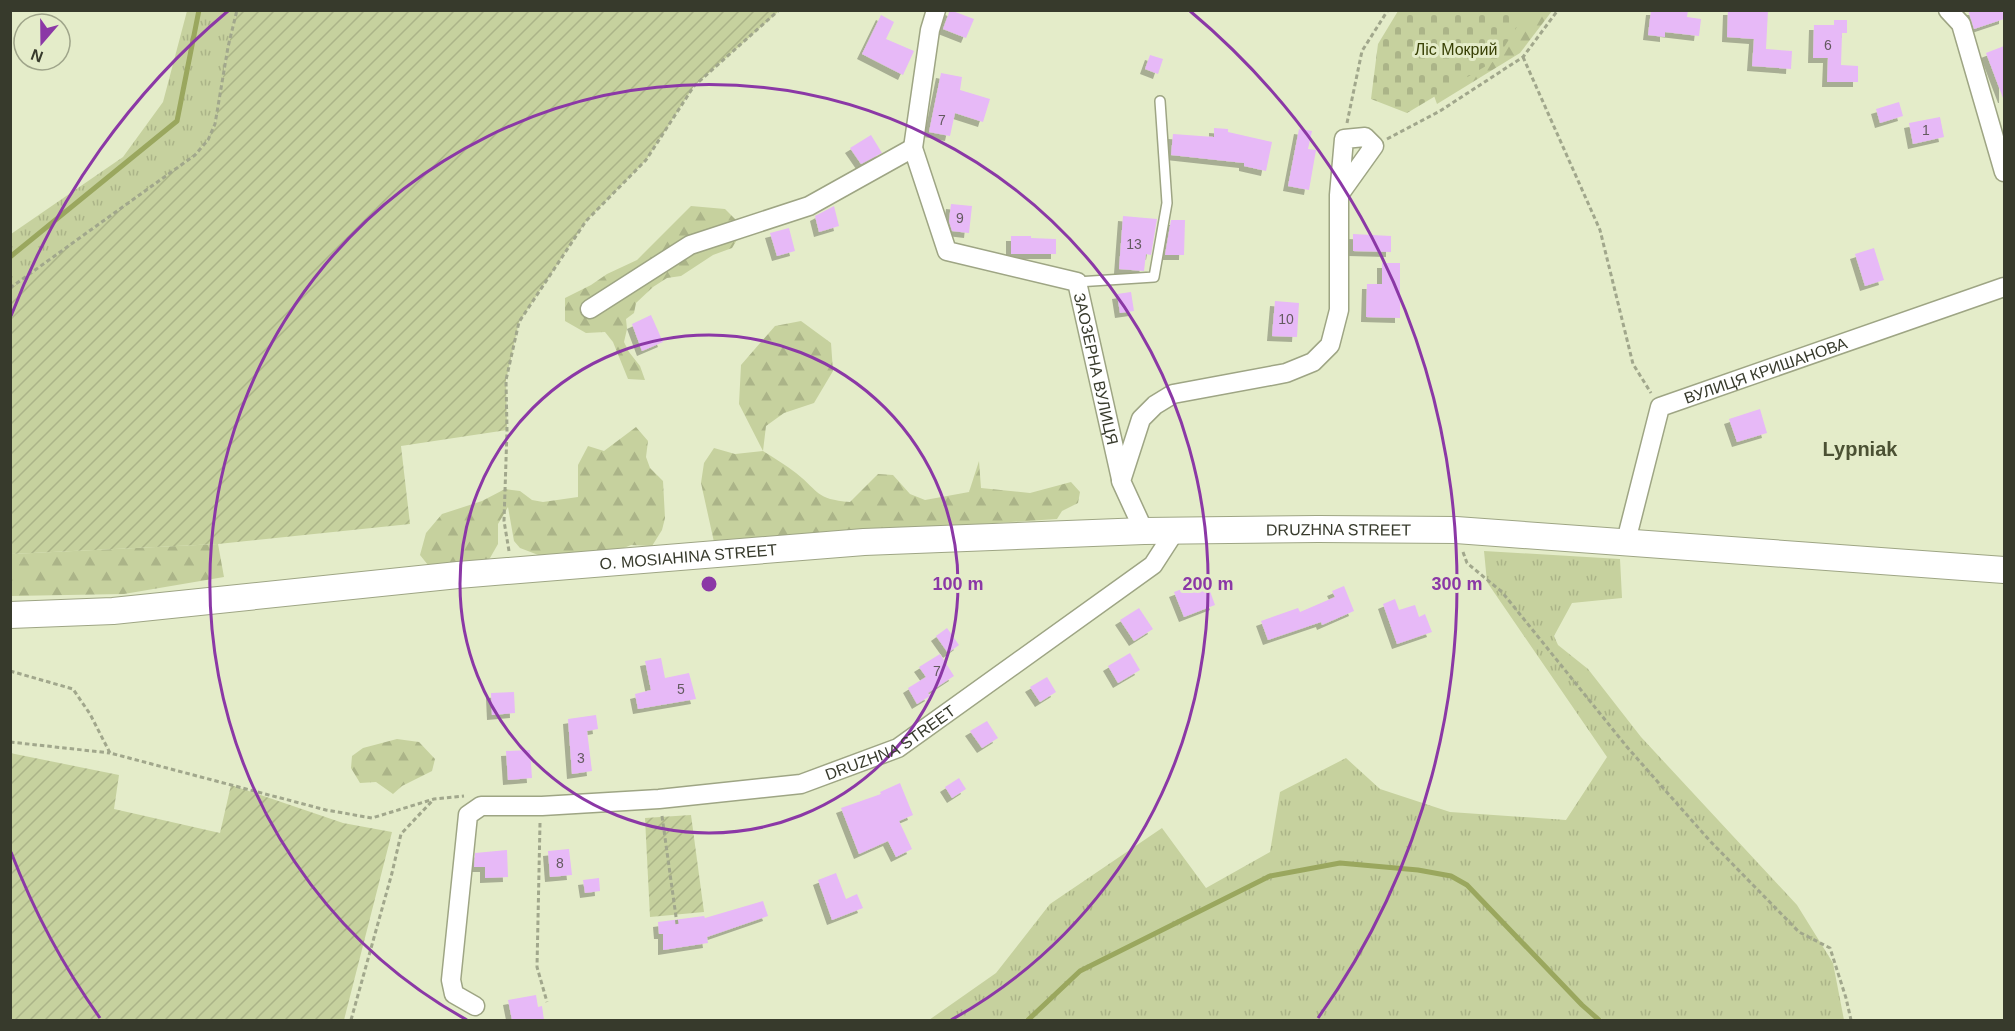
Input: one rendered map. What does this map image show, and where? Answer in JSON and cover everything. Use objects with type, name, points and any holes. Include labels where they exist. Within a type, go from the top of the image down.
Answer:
[{"type":"main road","name":"DRUZHNA STREET","points":[[1175,531],[1456,530],[2004,570]]},
{"type":"main road","name":"O. MOSIAHINA STREET","points":[[10,615],[113,611],[512,570],[864,542],[1175,531]]},
{"type":"street","name":"ЗАОЗЕРНА ВУЛИЦЯ","points":[[936,10],[930,30],[913,148],[947,251],[1077,282],[1121,481],[1144,531]]},
{"type":"street","points":[[1948,10],[1961,24],[2004,172]]},
{"type":"street","points":[[1339,195],[1374,146],[1365,137],[1344,139]]},
{"type":"street","name":"ЗАОЗЕРНА ВУЛИЦЯ","points":[[1121,481],[1141,419],[1155,405],[1173,394],[1286,373],[1313,362],[1330,345],[1339,310],[1339,195],[1344,139]]},
{"type":"street","points":[[590,309],[690,245],[809,206],[913,148]]},
{"type":"street","name":"ВУЛИЦЯ КРИШАНОВА","points":[[1660,407],[2004,287]]},
{"type":"street","points":[[1626,541],[1660,407]]},
{"type":"street","name":"DRUZHNA STREET","points":[[481,806],[542,806],[659,799],[801,784],[898,748],[1153,565],[1175,531]]},
{"type":"street","points":[[475,1006],[454,994],[451,980],[468,815],[481,806]]},
{"type":"lane","points":[[1077,282],[1154,278],[1167,203],[1160,101]]},
{"type":"path","points":[[10,288],[195,155],[208,140],[215,124],[228,47],[237,10]]},
{"type":"path","points":[[512,570],[504,521],[506,380],[519,322],[586,221],[646,160],[694,86],[779,10]]},
{"type":"path","points":[[1344,139],[1362,51],[1388,10]]},
{"type":"path","points":[[1374,146],[1440,111],[1523,57],[1558,10]]},
{"type":"path","points":[[1523,57],[1600,230],[1633,364],[1660,407]]},
{"type":"path","points":[[1456,530],[1467,563],[1502,591],[1628,747],[1710,841],[1798,932],[1830,948],[1851,1020]]},
{"type":"path","points":[[10,671],[74,689],[110,753]]},
{"type":"path","points":[[10,742],[110,753],[326,810],[372,818],[434,799],[464,796],[481,806]]},
{"type":"path","points":[[351,1020],[401,834],[434,799]]},
{"type":"path","points":[[659,799],[677,924]]},
{"type":"path","points":[[542,806],[537,967],[547,1002]]},
{"type":"green space","points":[[187,11],[237,11],[228,47],[215,124],[208,140],[195,155],[11,288],[11,234],[123,157],[163,102]]},
{"type":"green space","points":[[237,11],[779,11],[694,86],[646,160],[586,221],[519,322],[506,380],[507,430],[401,446],[410,524],[218,544],[11,554],[11,288],[195,155],[208,140],[215,124],[228,47]]},
{"type":"green space","name":"Ліс Мокрий","points":[[1398,11],[1527,11],[1496,60],[1407,113],[1371,99],[1378,44]]},
{"type":"green space","name":"Ліс Мокрий","points":[[1403,11],[1552,11],[1520,53],[1437,104]]},
{"type":"green space","points":[[691,206],[725,209],[744,228],[732,248],[713,255],[681,276],[667,278],[636,303],[634,313],[626,319],[627,329],[624,342],[640,366],[645,380],[628,379],[613,342],[605,332],[586,333],[565,321],[565,298],[637,260]]},
{"type":"green space","points":[[801,321],[831,343],[833,371],[814,403],[784,413],[766,426],[763,451],[739,404],[741,365],[775,326]]},
{"type":"green space","points":[[636,427],[648,441],[646,457],[650,468],[663,481],[665,518],[662,530],[652,546],[631,545],[612,553],[541,556],[520,548],[514,541],[508,507],[498,524],[498,544],[490,558],[476,566],[432,570],[420,555],[426,533],[442,514],[482,501],[505,489],[520,491],[532,500],[543,502],[578,497],[578,465],[588,446],[604,451]]},
{"type":"green space","points":[[714,448],[735,454],[763,451],[792,470],[824,497],[839,501],[850,502],[878,474],[893,475],[910,494],[925,500],[969,492],[979,461],[981,488],[1030,493],[1071,482],[1080,492],[1078,503],[1062,511],[1057,519],[714,542],[701,483],[704,463]]},
{"type":"green space","points":[[218,544],[224,577],[124,594],[11,596],[11,554]]},
{"type":"green space","points":[[1484,551],[1620,559],[1622,598],[1572,603],[1554,636],[1558,645],[1588,669],[1641,737],[1797,905],[1833,963],[1844,1020],[929,1020],[996,973],[1050,904],[1162,828],[1206,888],[1270,852],[1280,792],[1346,758],[1380,789],[1450,812],[1566,820],[1607,757],[1487,582]]},
{"type":"green space","points":[[397,739],[419,742],[435,759],[432,771],[402,786],[393,794],[376,782],[360,783],[351,768],[352,756],[363,748]]},
{"type":"green space","points":[[10,753],[119,775],[114,809],[220,833],[231,785],[343,823],[392,832],[344,1020],[11,1020]]},
{"type":"green space","points":[[691,815],[704,912],[650,917],[645,818]]},
{"type":"building","points":[[950,10],[974,19],[966,38],[943,29]]},
{"type":"building","points":[[1651,10],[1688,10],[1687,17],[1701,19],[1699,36],[1665,32],[1665,37],[1648,35]]},
{"type":"building","points":[[1728,10],[1768,10],[1766,49],[1792,51],[1791,69],[1752,66],[1754,39],[1727,37]]},
{"type":"building","points":[[1968,10],[2004,10],[2004,19],[1974,29]]},
{"type":"building","points":[[881,15],[894,22],[886,39],[914,51],[903,75],[862,54]]},
{"type":"building","points":[[1834,20],[1847,20],[1847,33],[1842,33],[1841,65],[1858,66],[1858,82],[1827,82],[1828,58],[1813,58],[1814,25],[1834,25]]},
{"type":"building","points":[[2004,46],[2004,98],[2003,98],[1986,53]]},
{"type":"building","points":[[1150,55],[1163,59],[1158,74],[1145,69]]},
{"type":"building","points":[[941,73],[962,77],[960,90],[990,99],[983,122],[955,113],[950,136],[929,132]]},
{"type":"building","points":[[1899,102],[1903,116],[1880,123],[1876,109]]},
{"type":"building","points":[[1940,117],[1944,137],[1913,144],[1909,123]]},
{"type":"building","points":[[1214,128],[1228,129],[1228,132],[1272,142],[1266,171],[1244,166],[1244,163],[1171,155],[1173,134],[1214,137]]},
{"type":"building","points":[[1299,129],[1312,131],[1308,149],[1316,150],[1309,190],[1288,186]]},
{"type":"building","points":[[871,135],[882,153],[861,164],[850,148]]},
{"type":"building","points":[[951,204],[972,206],[969,233],[952,231],[949,221]]},
{"type":"building","points":[[834,206],[839,226],[819,232],[815,216]]},
{"type":"building","points":[[1123,216],[1157,219],[1151,255],[1146,254],[1144,271],[1119,269]]},
{"type":"building","points":[[1171,220],[1185,220],[1184,255],[1165,255]]},
{"type":"building","points":[[789,228],[795,251],[777,256],[770,233]]},
{"type":"building","points":[[1353,234],[1391,236],[1391,252],[1353,251]]},
{"type":"building","points":[[1011,236],[1056,239],[1056,254],[1011,254]]},
{"type":"building","points":[[1874,248],[1884,280],[1865,286],[1855,254]]},
{"type":"building","points":[[1382,263],[1400,263],[1400,318],[1366,317],[1367,284],[1382,284]]},
{"type":"building","points":[[1131,292],[1134,311],[1120,313],[1117,294]]},
{"type":"building","points":[[1275,301],[1299,303],[1297,337],[1272,336]]},
{"type":"building","points":[[651,315],[663,342],[642,351],[632,324]]},
{"type":"building","points":[[1760,409],[1767,433],[1737,442],[1729,419]]},
{"type":"building","points":[[1206,580],[1215,605],[1184,617],[1174,592]]},
{"type":"building","points":[[1344,586],[1354,611],[1322,625],[1321,622],[1268,640],[1261,621],[1298,608],[1300,612],[1335,597],[1332,591]]},
{"type":"building","points":[[1395,599],[1399,610],[1415,605],[1419,617],[1425,614],[1432,632],[1397,644],[1383,604]]},
{"type":"building","points":[[1139,608],[1153,629],[1134,641],[1120,620]]},
{"type":"building","points":[[947,628],[959,645],[948,653],[936,636]]},
{"type":"building","points":[[1130,653],[1140,670],[1118,683],[1108,666]]},
{"type":"building","points":[[940,654],[954,676],[928,693],[930,696],[917,704],[908,688],[926,677],[919,667]]},
{"type":"building","points":[[661,658],[665,678],[689,673],[696,699],[638,709],[635,694],[651,690],[645,661]]},
{"type":"building","points":[[1047,677],[1056,692],[1040,702],[1030,687]]},
{"type":"building","points":[[514,692],[515,713],[492,715],[491,693]]},
{"type":"building","points":[[596,715],[598,729],[587,731],[592,771],[572,774],[568,719]]},
{"type":"building","points":[[987,721],[998,738],[982,748],[970,731]]},
{"type":"building","points":[[530,750],[532,778],[508,780],[506,751]]},
{"type":"building","points":[[959,778],[966,789],[952,798],[945,787]]},
{"type":"building","points":[[900,783],[913,815],[899,821],[912,849],[896,857],[888,841],[859,854],[841,808],[881,794],[880,792]]},
{"type":"building","points":[[569,849],[572,875],[550,877],[548,851]]},
{"type":"building","points":[[507,850],[508,877],[485,878],[485,867],[474,867],[475,853]]},
{"type":"building","points":[[836,873],[846,899],[857,894],[863,908],[832,920],[818,880]]},
{"type":"building","points":[[599,878],[600,891],[585,893],[583,880]]},
{"type":"building","points":[[763,901],[768,916],[707,937],[708,943],[663,950],[663,934],[659,934],[658,922],[704,916],[705,918]]},
{"type":"building","points":[[536,995],[538,1007],[542,1006],[544,1020],[512,1020],[508,1000]]},
{"type":"waterway","points":[[10,257],[177,121],[199,10]]},
{"type":"waterway","points":[[1028,1020],[1080,971],[1270,876],[1340,863],[1418,870],[1451,876],[1467,885],[1599,1020]]},
{"type":"district","name":"Lypniak","points":[[1860,449]]}]
